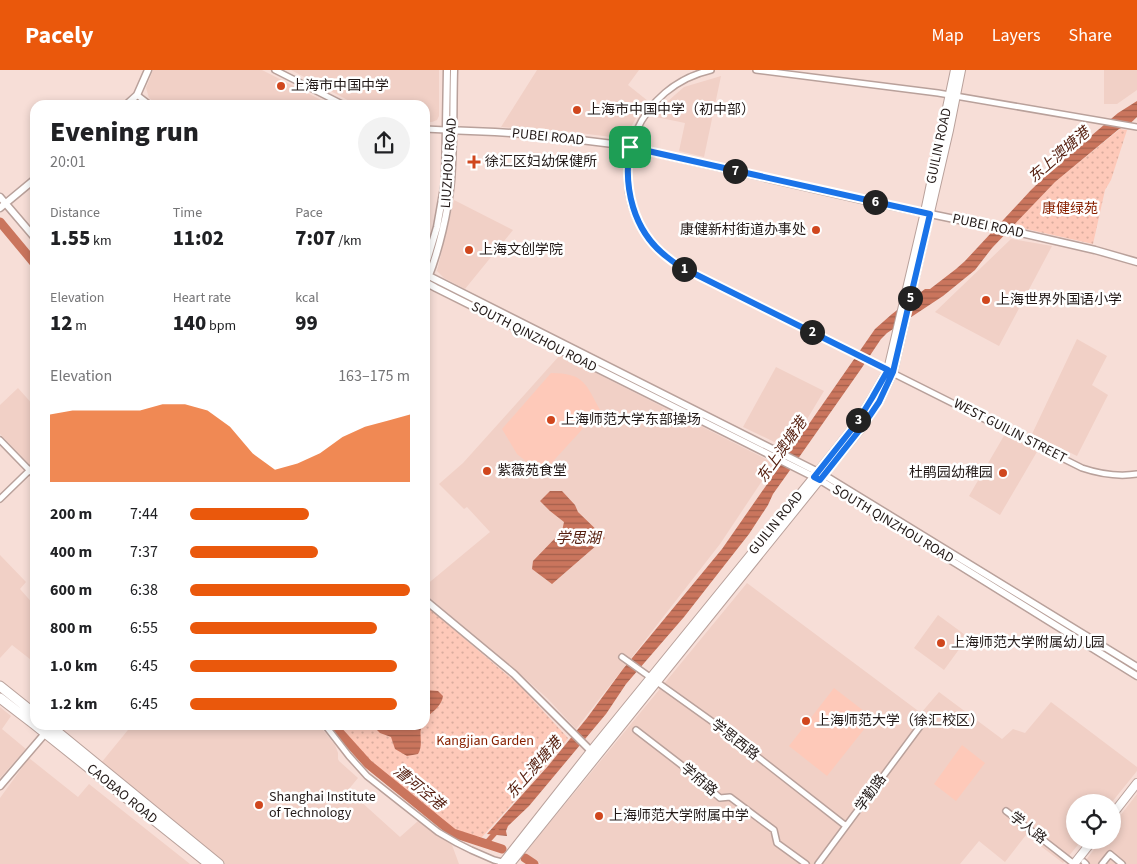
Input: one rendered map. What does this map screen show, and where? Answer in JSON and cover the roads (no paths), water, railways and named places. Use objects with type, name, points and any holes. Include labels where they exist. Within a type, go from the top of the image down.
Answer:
[{"type":"main road","name":"GUILIN ROAD","points":[[953,95],[955,70]]},
{"type":"main road","name":"GUILIN ROAD","points":[[506,863],[819,476],[856,424],[890,371],[912,290],[953,95],[961,70]]},
{"type":"main road","name":"GUILIN ROAD","points":[[900,329],[905,297],[927,213]]},
{"type":"main road","points":[[0,686],[30,710]]},
{"type":"main road","name":"CAOBAO ROAD","points":[[0,698],[30,721]]},
{"type":"main road","name":"CAOBAO ROAD","points":[[53,730],[209,864]]},
{"type":"main road","name":"CAOBAO ROAD","points":[[53,730],[218,864]]},
{"type":"main road","points":[[1121,803],[1137,783]]},
{"type":"main road","points":[[1074,864],[1086,849]]},
{"type":"street","points":[[132,100],[137,95],[148,70]]},
{"type":"street","points":[[275,70],[334,100]]},
{"type":"street","name":"LIUZHOU ROAD","points":[[430,268],[442,230],[450,181],[447,70]]},
{"type":"street","name":"LIUZHOU ROAD","points":[[430,251],[437,228],[445,182],[454,70]]},
{"type":"street","name":"WEST GUILIN STREET","points":[[711,70],[694,75],[681,82],[658,100],[638,126],[630,147],[627,172],[629,192],[634,211],[647,236],[666,257],[683,268],[1082,468],[1106,474],[1137,474]]},
{"type":"street","points":[[756,70],[953,95],[1135,127]]},
{"type":"street","points":[[137,95],[144,100]]},
{"type":"street","name":"PUBEI ROAD","points":[[430,128],[540,135],[630,147],[1012,231],[1095,250],[1137,262]]},
{"type":"street","points":[[2,207],[30,184]]},
{"type":"street","points":[[0,196],[2,207],[30,233]]},
{"type":"street","name":"SOUTH QINZHOU ROAD","points":[[430,282],[819,476],[1137,667]]},
{"type":"street","points":[[0,440],[29,471],[0,499]]},
{"type":"street","name":"SOUTH QINZHOU ROAD","points":[[819,476],[1137,676]]},
{"type":"street","points":[[430,604],[519,678],[594,754]]},
{"type":"street","name":"学思西路","points":[[624,658],[717,725],[846,826]]},
{"type":"street","name":"学勤路","points":[[818,864],[924,721]]},
{"type":"street","points":[[0,786],[47,730]]},
{"type":"street","points":[[329,730],[366,776],[438,832],[471,850],[506,863]]},
{"type":"street","name":"学府路","points":[[636,730],[720,798],[730,797],[774,830],[777,842],[806,864]]},
{"type":"street","name":"学人路","points":[[1006,811],[1074,864]]},
{"type":"street","points":[[1102,864],[1110,854],[1122,864]]},
{"type":"water","points":[[1137,101],[1137,117],[1119,129],[1055,182],[992,248],[975,270],[943,296],[887,333],[881,339],[773,494],[749,534],[684,617],[626,684],[606,714],[529,806],[508,826],[507,836],[487,834],[548,766],[623,669],[722,549],[875,329],[925,289],[930,289],[956,269],[1058,164],[1118,113]]},
{"type":"water","name":"学思湖","points":[[550,491],[562,491],[575,505],[578,512],[605,538],[552,584],[532,569],[533,561],[562,531],[564,522],[540,501]]},
{"type":"water","points":[[430,690],[438,691],[443,696],[439,706],[430,714]]},
{"type":"water","points":[[377,730],[421,730],[420,750],[418,754],[407,756],[395,749],[391,737]]},
{"type":"waterway","name":"漕河泾港","points":[[0,222],[30,258]]},
{"type":"waterway","name":"漕河泾港","points":[[337,730],[368,764],[453,833],[502,849]]},
{"type":"waterway","name":"东上澳塘港","points":[[486,843],[497,831]]},
{"type":"waterway","name":"漕河泾港","points":[[525,858],[534,864]]},
{"type":"place","name":"上海市中国中学","points":[[281,86]]},
{"type":"place","name":"上海市中国中学（初中部）","points":[[577,110]]},
{"type":"place","name":"徐汇区妇幼保健所","points":[[474,162]]},
{"type":"place","name":"康健新村街道办事处","points":[[816,230]]},
{"type":"place","name":"上海文创学院","points":[[469,250]]},
{"type":"place","name":"上海世界外国语小学","points":[[986,300]]},
{"type":"place","name":"上海师范大学东部操场","points":[[551,420]]},
{"type":"place","name":"紫薇苑食堂","points":[[487,471]]},
{"type":"place","name":"杜鹃园幼稚园","points":[[1003,473]]},
{"type":"place","name":"上海师范大学附属幼儿园","points":[[941,643]]},
{"type":"place","name":"上海师范大学（徐汇校区）","points":[[806,721]]},
{"type":"place","name":"Shanghai Institute of Technology","points":[[259,805]]},
{"type":"place","name":"上海师范大学附属中学","points":[[599,816]]},
{"type":"park label","name":"康健绿苑","points":[[1070,209]]},
{"type":"park label","name":"Kangjian Garden","points":[[485,741]]}]
